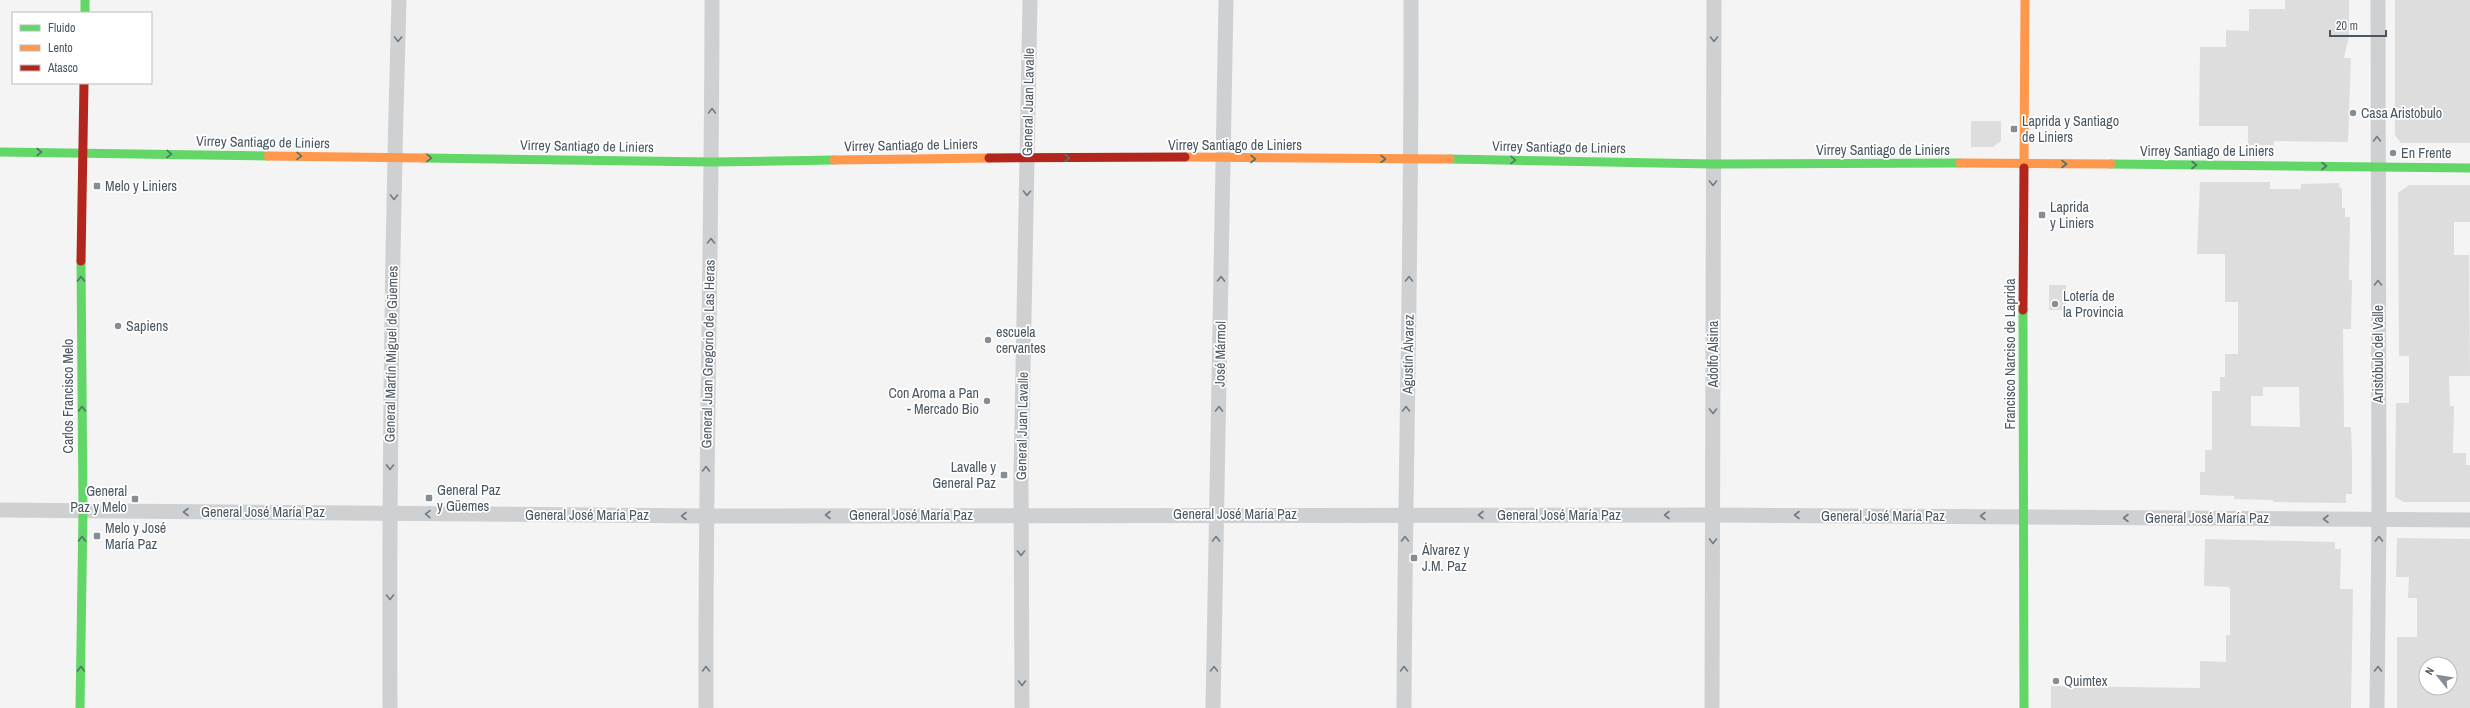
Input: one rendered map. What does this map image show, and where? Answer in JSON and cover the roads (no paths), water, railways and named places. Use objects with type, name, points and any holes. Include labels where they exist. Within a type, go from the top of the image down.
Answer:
[{"type":"street","points":[[85,0],[85,12]]},
{"type":"street","name":"General Martín Miguel de Güemes","points":[[390,708],[389,512],[394,158],[399,0]]},
{"type":"street","name":"General Juan Gregorio de Las Heras","points":[[706,708],[705,516],[712,162],[712,0]]},
{"type":"street","name":"General Juan Lavalle","points":[[1022,708],[1021,514],[1030,0]]},
{"type":"street","name":"José Mármol","points":[[1213,708],[1226,0]]},
{"type":"street","name":"Agustín Álvarez","points":[[1404,708],[1404,515],[1412,158],[1410,0]]},
{"type":"street","name":"Adolfo Alsina","points":[[1712,708],[1714,0]]},
{"type":"street","name":"Francisco Narciso de Laprida","points":[[2024,708],[2022,517],[2026,0]]},
{"type":"street","name":"Aristóbulo del Valle","points":[[2377,708],[2379,520],[2377,166],[2378,0]]},
{"type":"street","name":"Carlos Francisco Melo","points":[[80,708],[83,511],[81,207],[84,84]]},
{"type":"street","name":"Virrey Santiago de Liniers","points":[[0,152],[712,162],[1028,158],[1223,160],[1412,158],[1714,164],[2025,164],[2470,168]]},
{"type":"street","name":"General José María Paz","points":[[0,510],[389,512],[705,516],[1021,514],[1713,515],[2470,520]]},
{"type":"place","name":"Casa Aristobulo","points":[[2353,113]]},
{"type":"place","name":"Laprida y Santiago de Liniers","points":[[2014,129]]},
{"type":"place","name":"En Frente","points":[[2393,153]]},
{"type":"place","name":"Melo y Liniers","points":[[97,186]]},
{"type":"place","name":"Laprida y Liniers","points":[[2042,215]]},
{"type":"place","name":"Lotería de la Provincia","points":[[2055,304]]},
{"type":"place","name":"Sapiens","points":[[118,326]]},
{"type":"place","name":"escuela cervantes","points":[[988,340]]},
{"type":"place","name":"Con Aroma a Pan - Mercado Bio","points":[[987,401]]},
{"type":"place","name":"Lavalle y General Paz","points":[[1004,475]]},
{"type":"place","name":"General Paz y Güemes","points":[[429,498]]},
{"type":"place","name":"General Paz y Melo","points":[[135,499]]},
{"type":"place","name":"Melo y José María Paz","points":[[97,536]]},
{"type":"place","name":"Álvarez y J.M. Paz","points":[[1414,558]]},
{"type":"place","name":"Quimtex","points":[[2056,681]]}]
